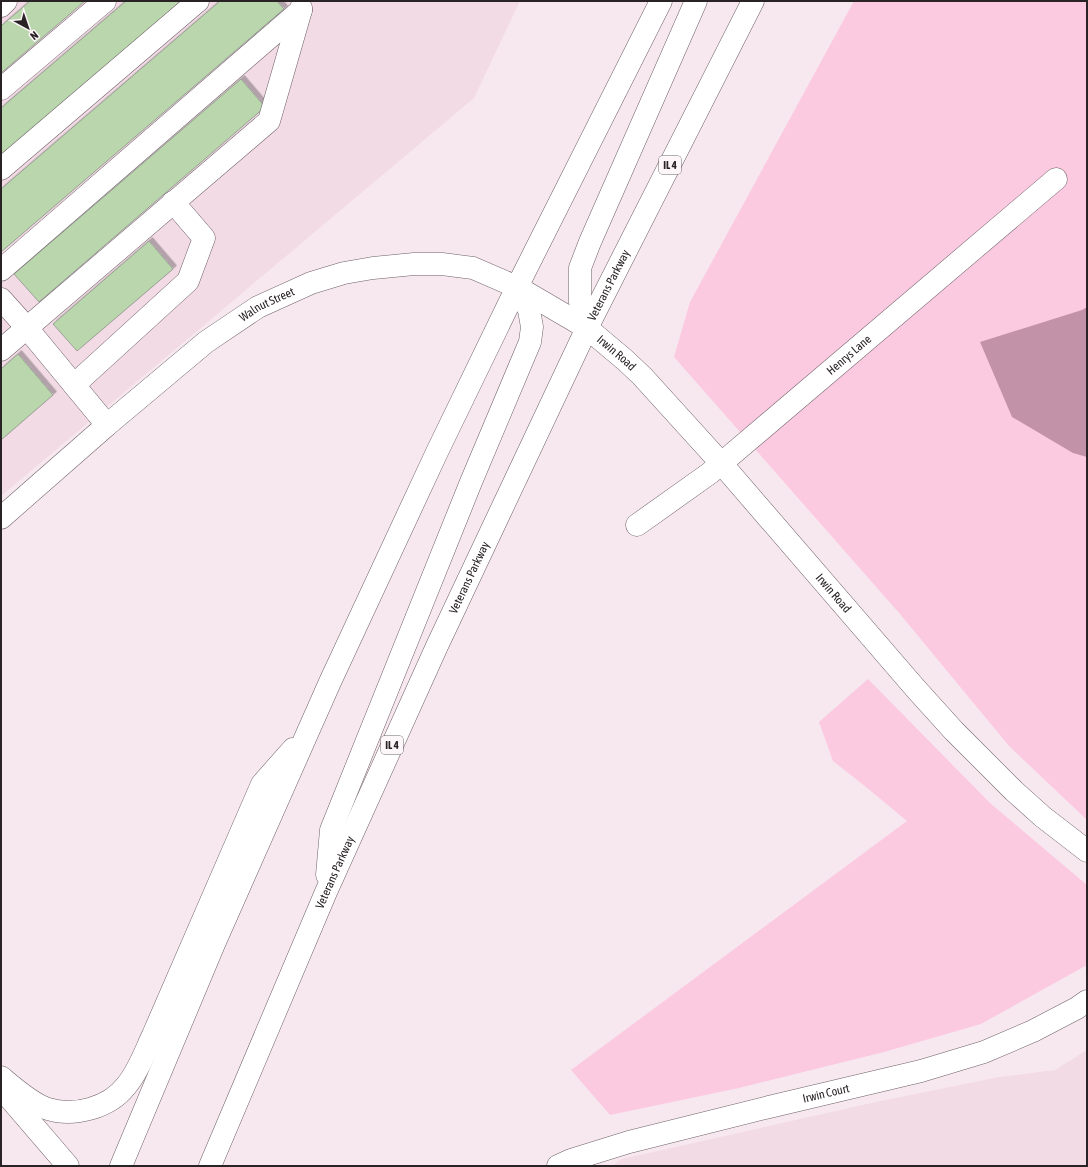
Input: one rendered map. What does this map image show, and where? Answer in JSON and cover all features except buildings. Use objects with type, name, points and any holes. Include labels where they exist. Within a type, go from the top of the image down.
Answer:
[{"type":"main road","points":[[1,6],[6,1]]},
{"type":"main road","points":[[1,89],[104,1]]},
{"type":"main road","points":[[1,169],[198,1]]},
{"type":"main road","points":[[121,1166],[214,944],[307,733],[434,459],[516,287],[661,1]]},
{"type":"main road","points":[[587,328],[580,302],[580,268],[696,1]]},
{"type":"main road","name":"Veterans Parkway","points":[[210,1166],[326,892],[437,646],[587,328],[753,1]]},
{"type":"main road","points":[[1,350],[269,121],[302,5]]},
{"type":"main road","points":[[1,270],[302,5]]},
{"type":"main road","name":"Henrys Lane","points":[[637,525],[710,473],[1056,179]]},
{"type":"main road","points":[[74,385],[188,281],[204,238],[173,202]]},
{"type":"main road","name":"Walnut Street","points":[[1,518],[107,425],[206,342],[258,307],[311,282],[344,272],[414,264],[442,264],[473,268],[516,287],[587,328]]},
{"type":"main road","points":[[326,892],[331,830],[468,489],[530,342],[532,327],[529,310],[516,287]]},
{"type":"main road","points":[[1,299],[27,328],[107,425]]},
{"type":"main road","name":"Irwin Road","points":[[587,328],[642,376],[721,463],[954,731],[1043,817],[1087,851]]},
{"type":"main road","points":[[1,1077],[34,1102],[48,1109],[72,1112],[93,1108],[111,1100],[126,1087],[136,1072],[153,1035],[262,784],[307,733]]},
{"type":"main road","name":"Irwin Court","points":[[558,1166],[571,1160],[629,1142],[921,1071],[977,1054],[1033,1031],[1077,1008],[1087,1001]]},
{"type":"main road","points":[[1,1088],[68,1166]]},
{"type":"main road","points":[[216,1166],[225,1131]]},
{"type":"shaded area","points":[[1,1],[520,1],[474,98],[1,496]]},
{"type":"shaded area","points":[[854,1],[1087,1],[1087,820],[1009,746],[900,614],[674,357],[690,302]]},
{"type":"shaded area","points":[[1087,307],[1087,457],[1073,453],[1012,417],[980,342],[1082,310]]},
{"type":"shaded area","points":[[868,679],[990,803],[1087,885],[1087,965],[981,1024],[884,1052],[739,1088],[610,1115],[571,1070],[907,821],[833,761],[819,722]]},
{"type":"shaded area","points":[[1087,1050],[1087,1166],[612,1166],[622,1159],[876,1102],[999,1077],[1055,1070]]}]
